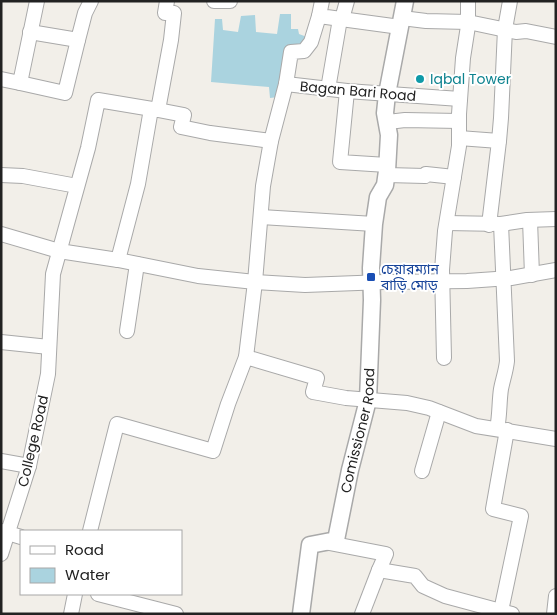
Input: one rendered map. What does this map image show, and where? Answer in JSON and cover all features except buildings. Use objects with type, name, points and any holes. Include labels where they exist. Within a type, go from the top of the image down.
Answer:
[{"type":"street","points":[[20,83],[37,1]]},
{"type":"street","points":[[1,78],[65,93],[85,14],[91,1]]},
{"type":"street","points":[[118,260],[170,50],[174,13],[165,13],[167,1]]},
{"type":"street","points":[[214,1],[230,1]]},
{"type":"street","points":[[90,530],[117,424],[212,451],[246,357],[255,282],[263,186],[271,141],[286,84],[291,52],[304,51],[311,42],[322,1]]},
{"type":"street","points":[[328,89],[341,19],[347,1]]},
{"type":"street","name":"Comissioner Road","points":[[300,614],[310,545],[336,540],[350,470],[368,400],[374,224],[378,197],[384,186],[387,170],[389,144],[386,113],[387,94],[405,1]]},
{"type":"street","points":[[444,358],[442,281],[447,223],[459,138],[460,99],[468,22],[468,1]]},
{"type":"street","points":[[379,570],[415,576],[423,586],[445,596],[498,612],[521,516],[493,509],[502,429],[499,419],[501,390],[506,374],[507,361],[504,279],[495,225],[504,29],[510,1]]},
{"type":"street","points":[[319,16],[401,22],[468,22],[556,37]]},
{"type":"street","points":[[30,32],[78,40]]},
{"type":"street","name":"Bagan Bari Road","points":[[286,84],[347,91],[460,99]]},
{"type":"street","points":[[347,91],[340,162],[425,176],[426,174],[454,177]]},
{"type":"street","name":"College Road","points":[[1,554],[4,532],[29,466],[48,374],[53,274],[98,100],[154,110]]},
{"type":"street","points":[[154,110],[184,115],[181,127],[271,141]]},
{"type":"street","name":"Bagan Bari Road","points":[[388,122],[405,120],[459,121]]},
{"type":"street","points":[[459,138],[499,141]]},
{"type":"street","points":[[1,175],[23,176],[77,186]]},
{"type":"street","points":[[261,217],[374,224]]},
{"type":"street","points":[[447,223],[495,225],[530,220],[556,219]]},
{"type":"street","points":[[530,220],[532,275]]},
{"type":"street","points":[[1,234],[59,251],[118,260],[198,276],[255,282],[305,285],[504,279],[556,270]]},
{"type":"street","points":[[127,331],[137,264]]},
{"type":"street","points":[[1,342],[49,347]]},
{"type":"street","points":[[246,357],[317,378],[313,392],[368,400],[407,403],[429,408],[476,426],[556,439]]},
{"type":"street","points":[[422,471],[439,412]]},
{"type":"street","points":[[1,461],[29,466]]},
{"type":"street","points":[[4,532],[20,537]]},
{"type":"street","points":[[323,542],[386,554],[362,614]]},
{"type":"street","points":[[71,614],[75,595]]},
{"type":"street","points":[[102,595],[176,614]]},
{"type":"street","points":[[554,614],[556,596]]},
{"type":"water","points":[[280,14],[291,14],[291,29],[298,29],[299,34],[307,37],[278,97],[270,98],[269,87],[211,82],[215,19],[222,19],[223,30],[238,32],[241,16],[255,15],[256,32],[277,34]]},
{"type":"place","name":"Iqbal Tower","points":[[420,79]]},
{"type":"place","name":"চেয়ারম্যান বাড়ি মোড়","points":[[371,277]]}]
